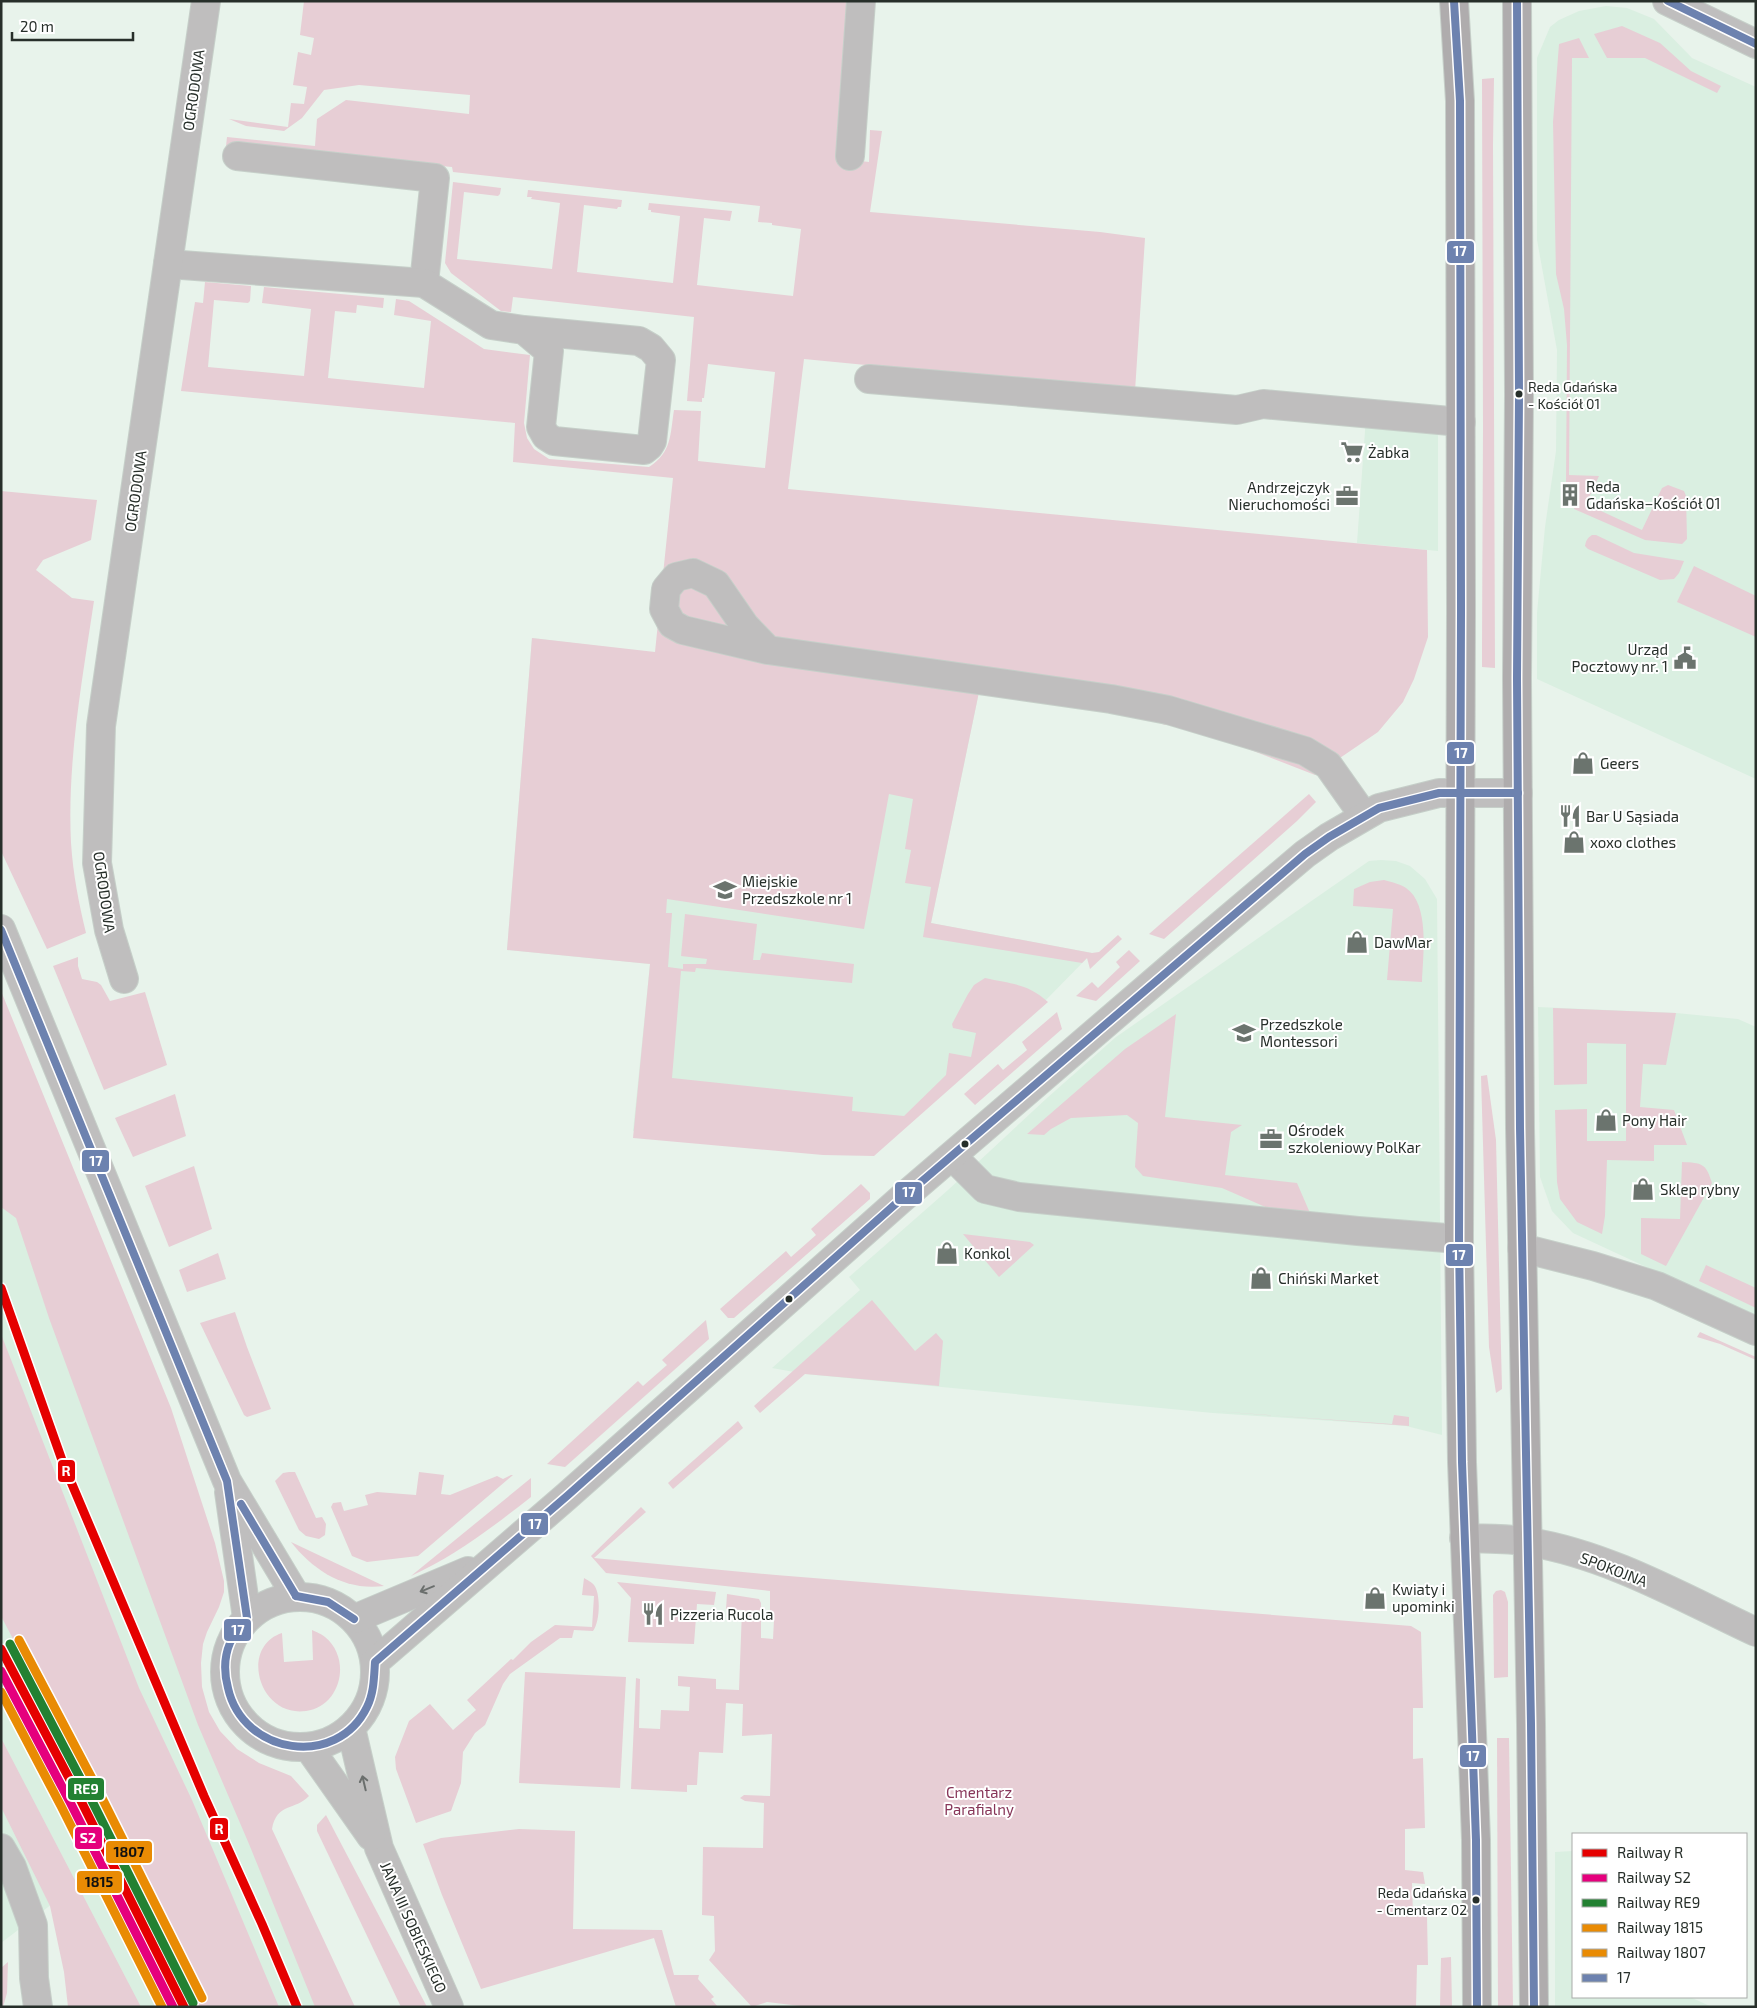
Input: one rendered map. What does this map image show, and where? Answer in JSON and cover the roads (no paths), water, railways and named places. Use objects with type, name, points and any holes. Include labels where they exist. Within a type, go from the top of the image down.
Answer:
[{"type":"main road","points":[[1454,1],[1460,101],[1459,1239],[1464,1538],[1474,1784],[1477,2007]]},
{"type":"main road","points":[[1517,1],[1519,259],[1518,793],[1522,1248],[1534,2007]]},
{"type":"street","name":"OGRODOWA","points":[[124,980],[109,930],[97,864],[100,726],[206,1]]},
{"type":"street","points":[[850,156],[862,1]]},
{"type":"street","points":[[1667,1],[1756,44]]},
{"type":"street","points":[[238,156],[435,178],[424,283]]},
{"type":"street","points":[[168,264],[424,283],[491,325],[639,341],[651,348],[661,360],[650,446],[644,450],[554,441],[546,436],[541,427],[549,352],[538,340],[524,330]]},
{"type":"street","points":[[869,379],[1237,410],[1263,404],[1461,422]]},
{"type":"street","points":[[768,650],[1111,698],[1168,710],[1305,752],[1328,765],[1364,816]]},
{"type":"street","points":[[375,1662],[1152,982],[1305,854],[1329,837],[1379,808],[1439,793],[1518,793]]},
{"type":"street","points":[[1,929],[227,1481],[296,1596]]},
{"type":"street","points":[[952,1156],[985,1189],[1019,1197],[1358,1231],[1459,1239]]},
{"type":"street","points":[[1522,1248],[1593,1266],[1657,1286],[1756,1331]]},
{"type":"street","points":[[227,1481],[247,1618]]},
{"type":"street","name":"SPOKOJNA","points":[[1464,1538],[1528,1542],[1578,1554],[1630,1574],[1756,1632]]},
{"type":"street","points":[[354,1619],[488,1563]]},
{"type":"street","points":[[296,1596],[328,1602],[354,1619],[368,1640],[375,1662],[374,1687],[366,1709],[351,1728],[332,1740],[309,1748],[283,1746],[258,1736],[238,1717],[227,1693],[224,1666],[231,1640],[247,1618],[270,1603],[296,1596]]},
{"type":"street","name":"JANA III SOBIESKIEGO","points":[[351,1728],[379,1848],[450,2007]]},
{"type":"street","name":"JANA III SOBIESKIEGO","points":[[309,1748],[379,1848]]},
{"type":"street","points":[[1,1848],[12,1867],[33,1925],[34,1978],[38,2007]]},
{"type":"street","points":[[24,2007],[34,1978]]},
{"type":"rail line","name":"R","points":[[1,1288],[63,1463],[204,1796],[297,2007]]},
{"type":"rail line","name":"1807","points":[[19,1640],[97,1788],[202,1998]]},
{"type":"rail line","name":"RE9","points":[[10,1644],[88,1793],[193,2003]]},
{"type":"rail line","name":"R","points":[[1,1649],[79,1797],[184,2007]]},
{"type":"rail line","name":"S2","points":[[1,1671],[70,1802],[173,2007]]},
{"type":"rail line","name":"1815","points":[[1,1692],[61,1806],[162,2007]]},
{"type":"place","name":"Reda Gdańska - Kościół 01","points":[[1519,394]]},
{"type":"place","name":"Żabka","points":[[1352,452]]},
{"type":"place","name":"Reda Gdańska–Kościół 01","points":[[1570,495]]},
{"type":"place","name":"Andrzejczyk Nieruchomości","points":[[1347,496]]},
{"type":"place","name":"Urząd Pocztowy nr. 1","points":[[1685,658]]},
{"type":"place","name":"Geers","points":[[1583,763]]},
{"type":"place","name":"Bar U Sąsiada","points":[[1570,816]]},
{"type":"place","name":"xoxo clothes","points":[[1574,842]]},
{"type":"place","name":"Miejskie Przedszkole nr 1","points":[[725,890]]},
{"type":"place","name":"DawMar","points":[[1357,942]]},
{"type":"place","name":"Przedszkole Montessori","points":[[1244,1033]]},
{"type":"place","name":"Pony Hair","points":[[1606,1120]]},
{"type":"place","name":"Ośrodek szkoleniowy PolKar","points":[[1271,1139]]},
{"type":"place","name":"Sklep rybny","points":[[1643,1189]]},
{"type":"place","name":"Konkol","points":[[947,1253]]},
{"type":"place","name":"Chiński Market","points":[[1261,1278]]},
{"type":"place","name":"Kwiaty i upominki","points":[[1375,1598]]},
{"type":"place","name":"Pizzeria Rucola","points":[[653,1614]]},
{"type":"place","name":"Reda Gdańska - Cmentarz 02","points":[[1476,1900]]},
{"type":"park label","name":"Cmentarz Parafialny","points":[[979,1800]]}]
